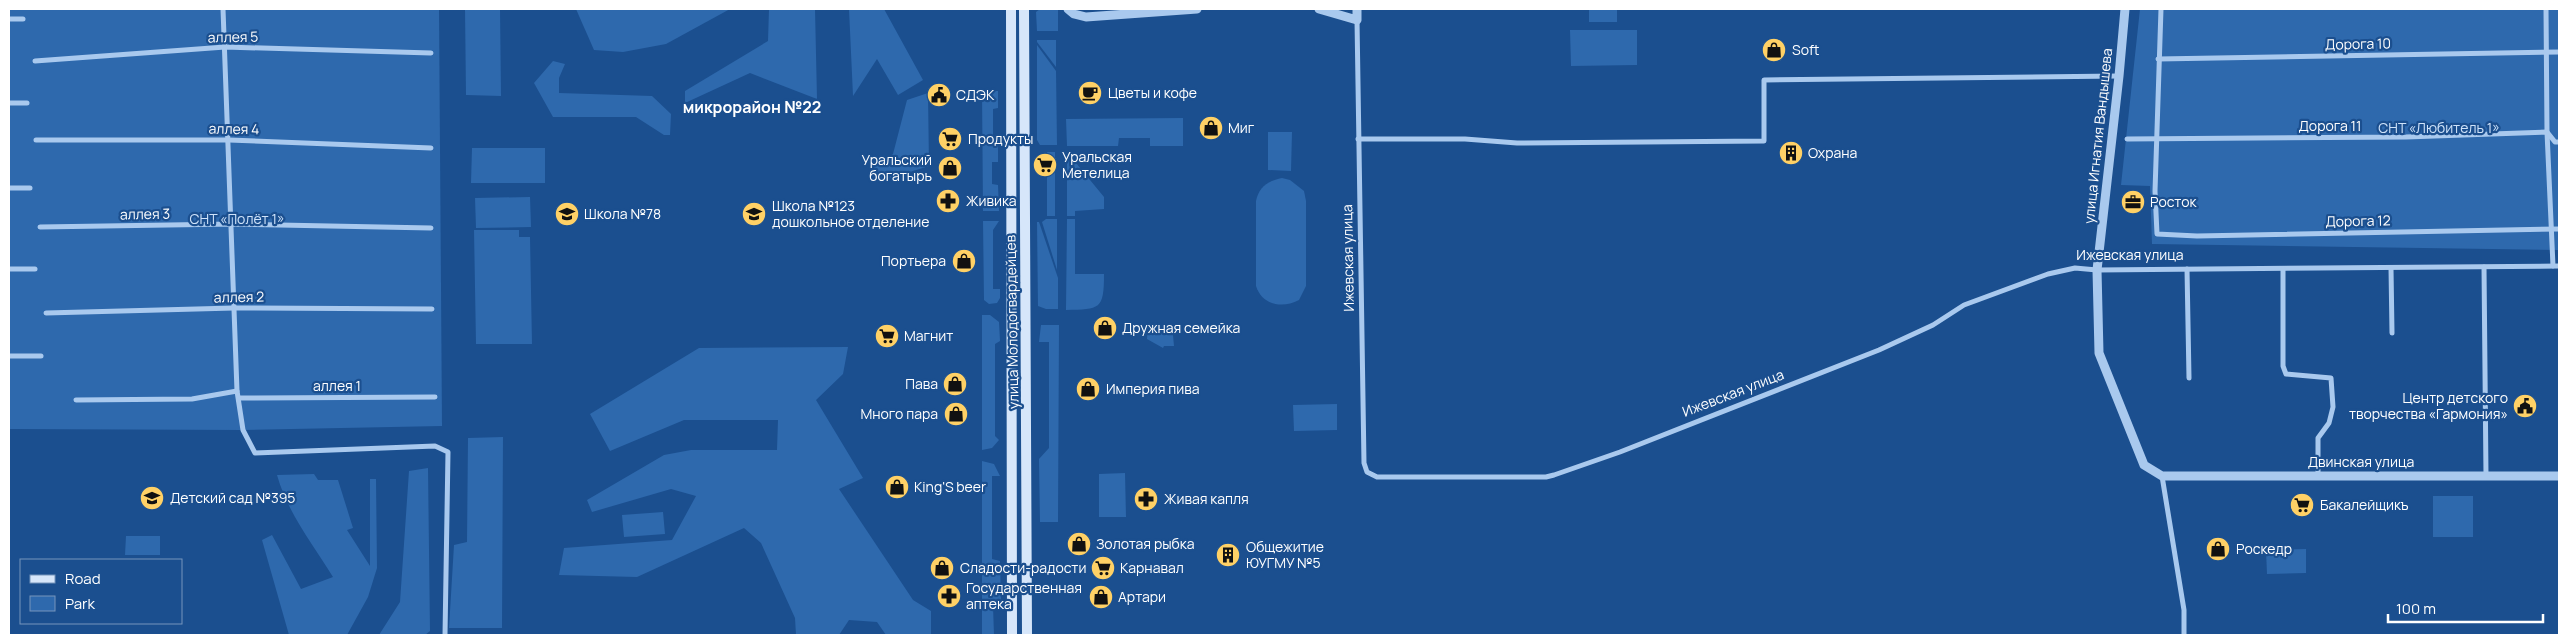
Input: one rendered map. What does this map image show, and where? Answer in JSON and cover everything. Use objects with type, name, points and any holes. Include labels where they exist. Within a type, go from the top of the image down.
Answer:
[{"type":"main road","name":"улица Молодогвардейцев","points":[[1011,9],[1012,635]]},
{"type":"main road","name":"улица Молодогвардейцев","points":[[1024,9],[1027,635]]},
{"type":"street","points":[[223,9],[226,48],[234,308],[238,391],[243,430],[255,453],[435,446],[448,452],[445,635]]},
{"type":"street","points":[[1068,9],[1074,14],[1095,17],[1197,9]]},
{"type":"street","points":[[1320,9],[1357,20]]},
{"type":"street","name":"Ижевская улица","points":[[1357,9],[1358,139],[1362,227],[1364,463],[1367,472],[1377,477],[1546,477],[1554,475],[1620,452],[1879,350],[1933,325],[1964,305],[2048,274],[2075,268],[2097,270],[2556,266]]},
{"type":"street","name":"улица Игнатия Вандышева","points":[[2125,9],[2120,76],[2097,270],[2099,353],[2144,465],[2162,476]]},
{"type":"street","points":[[2157,138],[2158,59],[2162,9]]},
{"type":"street","points":[[2546,9],[2547,132],[2552,229],[2556,266]]},
{"type":"street","points":[[9,19],[24,19]]},
{"type":"street","name":"аллея 5","points":[[35,61],[226,48],[431,53]]},
{"type":"street","name":"Дорога 10","points":[[2158,59],[2559,52]]},
{"type":"street","points":[[1358,139],[1465,139],[1518,143],[1764,141],[1764,80],[2120,76]]},
{"type":"street","points":[[9,103],[27,103]]},
{"type":"street","points":[[2547,132],[2555,142],[2559,142]]},
{"type":"street","name":"Дорога 11","points":[[2127,139],[2406,137],[2547,132]]},
{"type":"street","name":"Дорога 12","points":[[2157,138],[2155,191],[2157,234],[2206,236],[2559,229]]},
{"type":"street","name":"аллея 4","points":[[36,140],[229,140],[431,148]]},
{"type":"street","points":[[9,188],[30,188]]},
{"type":"street","name":"аллея 3","points":[[40,227],[232,224],[431,228]]},
{"type":"street","points":[[2484,267],[2486,476]]},
{"type":"street","points":[[2391,268],[2392,333]]},
{"type":"street","points":[[9,269],[34,269]]},
{"type":"street","points":[[2187,269],[2189,378]]},
{"type":"street","points":[[2283,269],[2283,366],[2286,374],[2331,378],[2333,407],[2329,423],[2318,438],[2318,476]]},
{"type":"street","name":"аллея 2","points":[[46,313],[234,308],[432,309]]},
{"type":"street","points":[[9,356],[41,356]]},
{"type":"street","points":[[76,400],[192,400],[238,391]]},
{"type":"street","name":"аллея 1","points":[[239,398],[434,396]]},
{"type":"street","points":[[2162,476],[2184,610],[2184,635]]},
{"type":"street","name":"Двинская улица","points":[[2162,476],[2559,476]]},
{"type":"green space","name":"СНТ «Полёт 1»","points":[[9,9],[439,9],[442,426],[243,430],[9,429]]},
{"type":"green space","points":[[465,9],[500,9],[501,96],[466,95]]},
{"type":"green space","points":[[576,9],[730,9],[666,44],[623,52],[594,50]]},
{"type":"green space","points":[[769,9],[815,9],[817,99],[750,73],[685,103],[685,91],[768,41]]},
{"type":"green space","points":[[849,9],[884,9],[923,80],[898,95],[877,59],[853,96]]},
{"type":"green space","points":[[1040,9],[1058,9],[1058,31],[1037,31],[1036,12]]},
{"type":"green space","points":[[1589,9],[1617,9],[1617,22],[1589,22]]},
{"type":"green space","name":"СНТ «Любитель 1»","points":[[2140,9],[2559,9],[2559,250],[2152,244],[2150,186],[2121,185]]},
{"type":"green space","points":[[1570,30],[1637,30],[1637,65],[1571,66]]},
{"type":"green space","points":[[1037,40],[1056,40],[1056,67],[1037,42]]},
{"type":"green space","points":[[1037,45],[1056,71],[1057,145],[1040,145],[1037,140]]},
{"type":"green space","points":[[553,61],[565,64],[559,78],[559,93],[652,96],[671,114],[670,135],[664,135],[636,117],[553,117],[534,83]]},
{"type":"green space","points":[[982,91],[998,91],[998,108],[993,109],[993,139],[998,139],[998,162],[992,162],[992,184],[998,185],[999,211],[983,211]]},
{"type":"green space","points":[[928,93],[929,166],[878,182],[872,169],[893,154],[907,100]]},
{"type":"green space","points":[[1183,118],[1183,146],[1150,146],[1150,138],[1119,138],[1118,146],[1067,146],[1066,119]]},
{"type":"green space","points":[[1268,132],[1292,132],[1291,171],[1268,170]]},
{"type":"green space","points":[[472,148],[545,148],[545,183],[471,183]]},
{"type":"green space","points":[[1047,152],[1055,152],[1055,216],[1047,216]]},
{"type":"green space","points":[[1067,152],[1104,197],[1104,209],[1075,211],[1075,216],[1067,216]]},
{"type":"green space","points":[[1282,178],[1290,180],[1304,191],[1306,201],[1306,286],[1299,300],[1280,305],[1268,301],[1256,286],[1256,201],[1259,192],[1265,185]]},
{"type":"green space","points":[[530,197],[531,227],[476,228],[475,198]]},
{"type":"green space","points":[[1046,219],[1057,219],[1057,270],[1042,222]]},
{"type":"green space","points":[[1067,219],[1075,219],[1075,274],[1104,274],[1103,295],[1098,305],[1093,308],[1066,310]]},
{"type":"green space","points":[[983,221],[999,221],[993,230],[993,289],[1000,289],[1000,298],[997,303],[989,304],[984,300]]},
{"type":"green space","points":[[1037,222],[1039,222],[1058,278],[1058,309],[1046,309],[1038,306]]},
{"type":"green space","points":[[474,230],[519,230],[519,237],[530,237],[532,344],[476,344]]},
{"type":"green space","points":[[982,315],[990,315],[999,322],[1000,341],[995,344],[995,436],[999,440],[992,448],[982,450]]},
{"type":"green space","points":[[1041,325],[1059,325],[1058,522],[1040,522],[1039,459],[1049,448],[1049,342],[1039,342]]},
{"type":"green space","points":[[1148,325],[1172,325],[1174,346],[1164,346],[1163,348],[1147,339]]},
{"type":"green space","points":[[848,347],[843,374],[816,400],[863,478],[839,489],[913,600],[931,611],[931,635],[886,635],[877,622],[849,620],[839,635],[796,635],[795,618],[761,543],[744,528],[637,577],[559,575],[564,548],[672,540],[696,496],[671,489],[592,512],[587,500],[664,455],[691,450],[777,450],[778,420],[684,420],[610,451],[590,414],[699,348]]},
{"type":"green space","points":[[1337,404],[1337,430],[1294,431],[1293,405]]},
{"type":"green space","points":[[503,437],[502,628],[449,628],[454,545],[467,542],[468,438]]},
{"type":"green space","points":[[982,461],[994,464],[1000,476],[992,476],[992,559],[1000,561],[1001,602],[993,606],[994,635],[982,635]]},
{"type":"green space","points":[[428,468],[430,631],[425,635],[379,635],[400,602],[409,471]]},
{"type":"green space","points":[[1125,473],[1126,517],[1099,517],[1099,474]]},
{"type":"green space","points":[[314,474],[318,480],[338,480],[353,528],[347,530],[370,566],[370,479],[376,479],[377,568],[368,597],[347,635],[289,635],[262,540],[272,535],[301,589],[333,577],[294,516],[277,475]]},
{"type":"green space","points":[[2433,496],[2473,496],[2473,537],[2433,537]]},
{"type":"green space","points":[[663,512],[665,534],[624,537],[622,515]]},
{"type":"green space","points":[[126,536],[160,536],[160,555],[125,555]]},
{"type":"green space","points":[[2306,549],[2306,573],[2267,574],[2266,550]]},
{"type":"place","name":"Soft","points":[[1774,50]]},
{"type":"place","name":"Цветы и кофе","points":[[1090,93]]},
{"type":"place","name":"СДЭК","points":[[939,95]]},
{"type":"place","name":"Миг","points":[[1211,128]]},
{"type":"place","name":"Продукты","points":[[950,139]]},
{"type":"place","name":"Охрана","points":[[1791,153]]},
{"type":"place","name":"Уральская Метелица","points":[[1045,165]]},
{"type":"place","name":"Уральский богатырь","points":[[950,168]]},
{"type":"place","name":"Живика","points":[[948,201]]},
{"type":"place","name":"Росток","points":[[2133,202]]},
{"type":"place","name":"Школа №78","points":[[567,214]]},
{"type":"place","name":"Школа №123 дошкольное отделение","points":[[754,214]]},
{"type":"place","name":"Портьера","points":[[964,261]]},
{"type":"place","name":"Дружная семейка","points":[[1105,328]]},
{"type":"place","name":"Магнит","points":[[887,336]]},
{"type":"place","name":"Пава","points":[[955,384]]},
{"type":"place","name":"Империя пива","points":[[1088,389]]},
{"type":"place","name":"Центр детского творчества «Гармония»","points":[[2525,406]]},
{"type":"place","name":"Много пара","points":[[956,414]]},
{"type":"place","name":"King'S beer","points":[[897,487]]},
{"type":"place","name":"Детский сад №395","points":[[152,498]]},
{"type":"place","name":"Живая капля","points":[[1146,499]]},
{"type":"place","name":"Бакалейщикъ","points":[[2302,505]]},
{"type":"place","name":"Золотая рыбка","points":[[1079,544]]},
{"type":"place","name":"Роскедр","points":[[2218,549]]},
{"type":"place","name":"Общежитие ЮУГМУ №5","points":[[1228,555]]},
{"type":"place","name":"Сладости-радости","points":[[942,568]]},
{"type":"place","name":"Карнавал","points":[[1103,568]]},
{"type":"place","name":"Государственная аптека","points":[[949,596]]},
{"type":"place","name":"Артари","points":[[1101,597]]},
{"type":"district","name":"микрорайон №22","points":[[752,107]]}]
